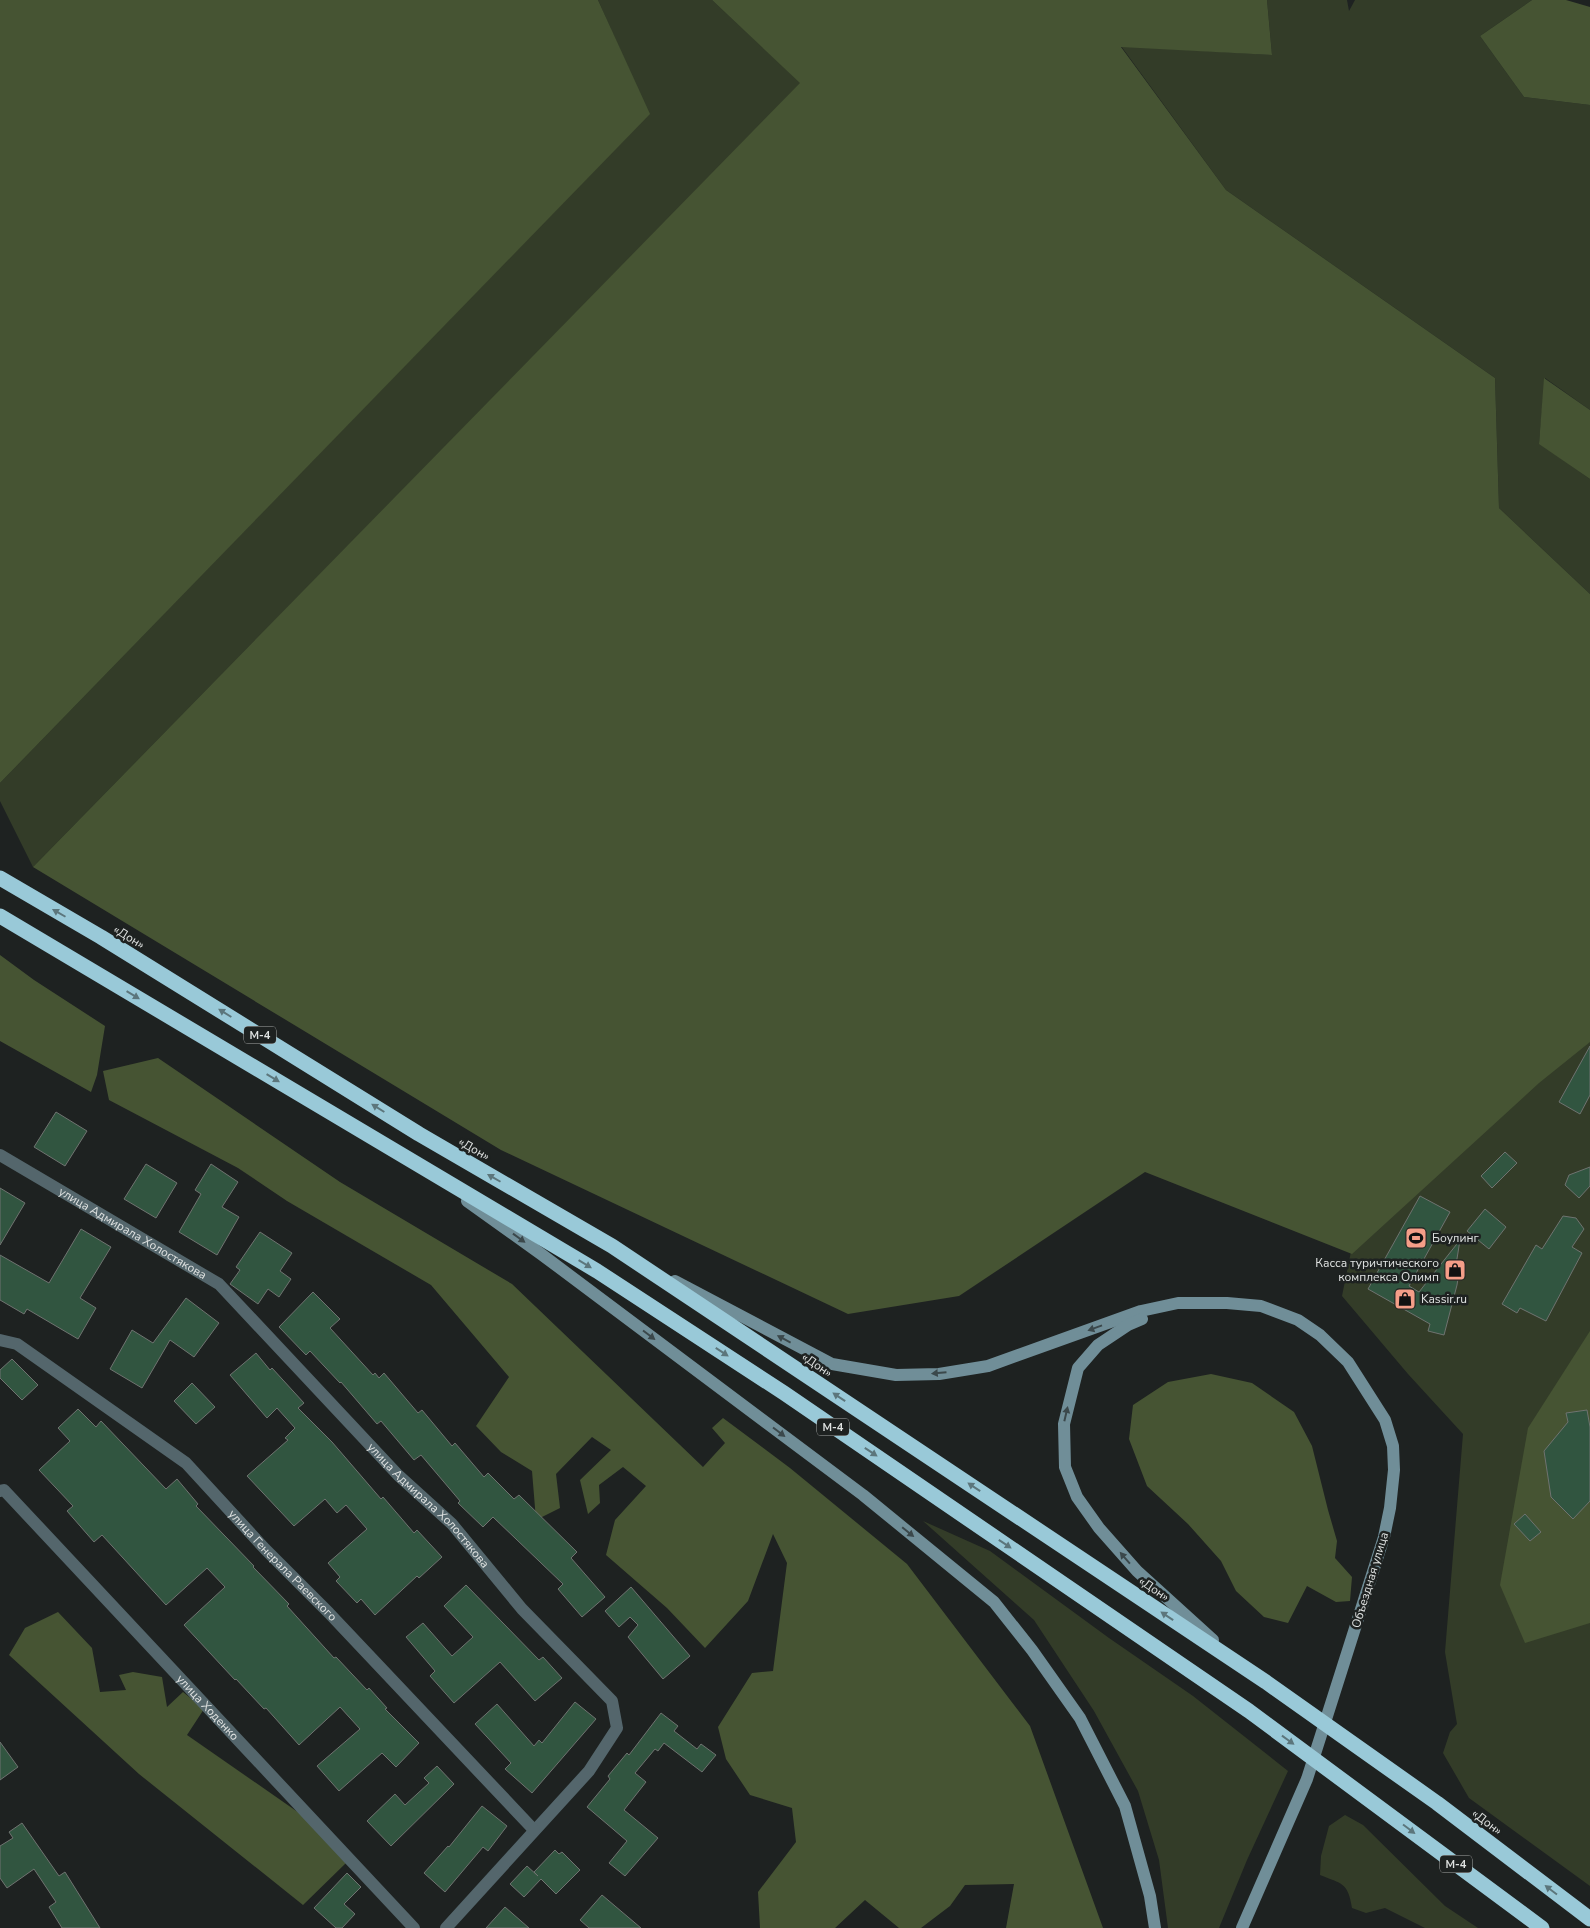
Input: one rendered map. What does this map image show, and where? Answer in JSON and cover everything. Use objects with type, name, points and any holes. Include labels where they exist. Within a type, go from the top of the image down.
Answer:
[{"type":"highway","name":"«Дон»","points":[[0,878],[101,937],[419,1134],[612,1246],[1266,1682],[1384,1764],[1590,1919]]},
{"type":"highway","name":"М-4","points":[[0,916],[598,1271],[776,1388],[1249,1711],[1542,1928]]},
{"type":"main road","points":[[408,1159],[541,1254],[862,1495],[994,1602],[1032,1650],[1080,1718],[1125,1806],[1150,1896],[1155,1928]]},
{"type":"main road","points":[[612,1246],[832,1364],[896,1375],[939,1374],[988,1366],[1141,1311],[1178,1303],[1227,1303]]},
{"type":"main road","points":[[1227,1303],[1184,1306],[1156,1312],[1128,1325],[1098,1345],[1078,1368],[1070,1395],[1064,1424],[1065,1466],[1077,1497],[1099,1528],[1137,1571],[1237,1663]]},
{"type":"main road","name":"Объездная улица","points":[[1227,1303],[1261,1306],[1298,1320],[1320,1335],[1348,1362],[1385,1420],[1393,1446],[1394,1470],[1390,1508],[1384,1537],[1307,1779],[1242,1928]]},
{"type":"street","name":"улица Адмирала Холостякова","points":[[0,1155],[219,1284],[398,1475],[452,1524],[522,1609],[612,1701],[617,1728],[589,1771],[446,1928]]},
{"type":"street","name":"улица Генерала Раевского","points":[[0,1340],[17,1344],[186,1463],[534,1830]]},
{"type":"street","name":"улица Ходенко","points":[[0,1491],[4,1490],[87,1577],[414,1928]]},
{"type":"green space","points":[[0,0],[598,0],[650,114],[0,783]]},
{"type":"green space","points":[[598,0],[712,0],[801,83],[33,867],[0,801],[0,783],[649,114]]},
{"type":"green space","points":[[712,0],[1267,0],[1272,55],[1121,47],[1226,190],[1495,378],[1499,508],[1590,594],[1590,1042],[1539,1083],[1352,1254],[1145,1172],[959,1296],[848,1314],[501,1150],[33,867],[800,83]]},
{"type":"green space","points":[[1267,0],[1347,0],[1349,11],[1355,0],[1532,0],[1480,36],[1524,97],[1590,105],[1590,410],[1545,378],[1539,443],[1590,479],[1590,594],[1499,508],[1495,378],[1226,190],[1121,46],[1272,55]]},
{"type":"green space","points":[[1532,0],[1566,0],[1590,7],[1590,105],[1524,97],[1480,36]]},
{"type":"green space","points":[[1544,378],[1590,410],[1590,479],[1539,444]]},
{"type":"green space","points":[[0,955],[34,980],[105,1026],[97,1075],[91,1092],[0,1041]]},
{"type":"green space","points":[[1590,987],[1590,1886],[1469,1798],[1443,1753],[1450,1732],[1457,1724],[1445,1652],[1463,1434],[1408,1374],[1342,1296],[1361,1202]]},
{"type":"green space","points":[[158,1058],[340,1182],[512,1284],[703,1467],[725,1443],[712,1428],[723,1418],[790,1468],[907,1564],[1030,1726],[1103,1928],[1006,1928],[1014,1884],[965,1885],[950,1906],[921,1928],[899,1928],[865,1900],[835,1928],[760,1928],[758,1892],[796,1842],[792,1808],[750,1795],[726,1759],[718,1727],[752,1673],[773,1671],[787,1563],[773,1534],[748,1601],[705,1648],[667,1608],[606,1555],[615,1520],[646,1486],[623,1467],[599,1485],[600,1503],[588,1514],[580,1480],[611,1450],[592,1437],[556,1474],[560,1508],[536,1520],[532,1471],[501,1452],[476,1426],[509,1377],[431,1285],[287,1201],[238,1168],[109,1100],[103,1071]]},
{"type":"green space","points":[[1590,1331],[1590,1623],[1525,1643],[1500,1585],[1528,1428]]},
{"type":"green space","points":[[1211,1374],[1252,1383],[1294,1412],[1312,1446],[1337,1541],[1335,1558],[1352,1577],[1350,1601],[1336,1602],[1307,1586],[1288,1623],[1264,1617],[1236,1591],[1221,1561],[1188,1524],[1147,1486],[1129,1439],[1133,1405],[1168,1382]]},
{"type":"green space","points":[[923,1521],[990,1551],[1109,1638],[1193,1696],[1288,1771],[1247,1860],[1219,1928],[1168,1928],[1159,1860],[1138,1791],[1094,1711],[1034,1620]]},
{"type":"green space","points":[[58,1612],[92,1648],[100,1692],[126,1690],[119,1675],[133,1672],[162,1677],[167,1707],[183,1692],[204,1709],[187,1735],[302,1815],[346,1863],[303,1905],[139,1774],[9,1655],[25,1628]]},
{"type":"green space","points":[[1345,1815],[1363,1825],[1445,1906],[1478,1928],[1425,1928],[1385,1908],[1366,1913],[1352,1908],[1348,1893],[1343,1885],[1320,1875],[1321,1856],[1329,1826]]},
{"type":"building","points":[[1590,1046],[1590,1095],[1580,1114],[1559,1102]]},
{"type":"building","points":[[56,1112],[87,1131],[65,1166],[34,1147]]},
{"type":"building","points":[[1505,1152],[1517,1163],[1492,1188],[1481,1176]]},
{"type":"building","points":[[146,1164],[177,1183],[156,1218],[124,1199]]},
{"type":"building","points":[[211,1164],[238,1182],[222,1207],[239,1217],[217,1255],[179,1232],[201,1194],[195,1190]]},
{"type":"building","points":[[1590,1167],[1590,1186],[1579,1198],[1565,1185],[1569,1175]]},
{"type":"building","points":[[0,1188],[25,1203],[0,1245]]},
{"type":"building","name":"Боулинг","points":[[1420,1196],[1450,1212],[1409,1286],[1419,1292],[1460,1240],[1456,1265],[1460,1266],[1457,1285],[1444,1335],[1428,1331],[1430,1324],[1368,1289]]},
{"type":"building","points":[[1485,1209],[1506,1227],[1489,1249],[1467,1231]]},
{"type":"building","points":[[1563,1216],[1576,1218],[1584,1229],[1572,1247],[1582,1253],[1546,1321],[1520,1308],[1517,1313],[1502,1304],[1536,1245],[1542,1249]]},
{"type":"building","points":[[81,1229],[111,1247],[80,1298],[96,1308],[78,1339],[27,1309],[24,1314],[0,1300],[0,1255],[49,1283]]},
{"type":"building","points":[[260,1232],[292,1253],[280,1271],[291,1279],[279,1297],[268,1289],[258,1304],[230,1284],[240,1270],[236,1267]]},
{"type":"building","points":[[313,1292],[340,1319],[330,1328],[373,1375],[375,1373],[379,1378],[384,1373],[418,1413],[422,1410],[452,1446],[455,1443],[484,1477],[488,1473],[514,1499],[519,1495],[577,1552],[571,1558],[605,1597],[582,1617],[558,1589],[563,1584],[493,1517],[483,1527],[458,1503],[460,1501],[421,1455],[414,1460],[381,1421],[377,1424],[341,1382],[310,1351],[306,1355],[279,1327]]},
{"type":"building","points":[[186,1298],[219,1323],[194,1357],[170,1340],[142,1388],[110,1369],[132,1330],[153,1343]]},
{"type":"building","points":[[256,1353],[270,1370],[272,1368],[304,1403],[298,1408],[332,1442],[381,1499],[383,1497],[414,1533],[417,1530],[442,1557],[419,1578],[417,1576],[375,1615],[361,1599],[357,1603],[336,1581],[340,1577],[328,1563],[367,1529],[346,1505],[337,1513],[325,1499],[294,1526],[247,1476],[288,1440],[285,1438],[295,1428],[277,1408],[267,1418],[230,1375]]},
{"type":"building","points":[[12,1359],[38,1385],[22,1400],[0,1378],[0,1370]]},
{"type":"building","points":[[192,1383],[215,1407],[196,1424],[174,1401]]},
{"type":"building","points":[[78,1409],[96,1427],[101,1421],[166,1489],[177,1479],[198,1504],[196,1506],[289,1604],[287,1606],[334,1658],[336,1657],[367,1690],[369,1688],[387,1708],[385,1709],[419,1743],[396,1767],[382,1753],[339,1791],[317,1766],[360,1729],[340,1707],[299,1745],[266,1708],[264,1709],[235,1680],[184,1625],[225,1587],[207,1568],[166,1605],[102,1535],[94,1542],[67,1511],[73,1506],[39,1470],[70,1441],[58,1428]]},
{"type":"building","points":[[1587,1410],[1590,1427],[1590,1501],[1573,1519],[1551,1497],[1544,1451],[1568,1422],[1566,1413]]},
{"type":"building","points":[[1525,1514],[1541,1532],[1530,1541],[1514,1524]]},
{"type":"building","points":[[466,1585],[539,1660],[543,1657],[562,1678],[535,1701],[500,1662],[454,1703],[430,1676],[435,1671],[406,1637],[423,1623],[452,1656],[473,1637],[444,1606]]},
{"type":"building","points":[[631,1587],[690,1656],[663,1679],[628,1637],[638,1625],[630,1617],[619,1627],[605,1611]]},
{"type":"building","points":[[575,1702],[596,1719],[532,1793],[505,1769],[511,1763],[475,1724],[497,1704],[534,1746],[539,1740],[542,1743]]},
{"type":"building","points":[[661,1713],[678,1726],[674,1731],[697,1749],[701,1744],[716,1755],[702,1772],[664,1743],[658,1751],[655,1749],[635,1773],[646,1782],[624,1810],[658,1838],[625,1876],[609,1863],[627,1841],[587,1807],[610,1779],[608,1776],[627,1753],[629,1755]]},
{"type":"building","points":[[0,1742],[18,1767],[0,1780]]},
{"type":"building","points":[[437,1766],[454,1784],[391,1846],[367,1821],[395,1794],[405,1805],[429,1783],[424,1778]]},
{"type":"building","points":[[482,1806],[507,1826],[488,1851],[483,1847],[445,1892],[424,1873],[449,1847]]},
{"type":"building","points":[[22,1823],[59,1876],[65,1872],[100,1928],[62,1928],[49,1907],[56,1902],[34,1869],[7,1888],[0,1878],[0,1846],[13,1838],[9,1832]]},
{"type":"building","points":[[555,1850],[559,1854],[562,1852],[580,1870],[556,1894],[541,1879],[524,1897],[510,1884],[527,1866],[538,1876],[534,1872]]},
{"type":"building","points":[[347,1873],[361,1887],[344,1904],[355,1914],[342,1928],[336,1928],[314,1908]]},
{"type":"building","points":[[602,1895],[641,1928],[589,1928],[580,1920]]},
{"type":"building","points":[[505,1907],[529,1928],[486,1928]]},
{"type":"place","name":"Боулинг","points":[[1416,1238]]},
{"type":"place","name":"Касса туричтического комплекса Олимп","points":[[1455,1270]]},
{"type":"place","name":"Kassir.ru","points":[[1405,1299]]}]
